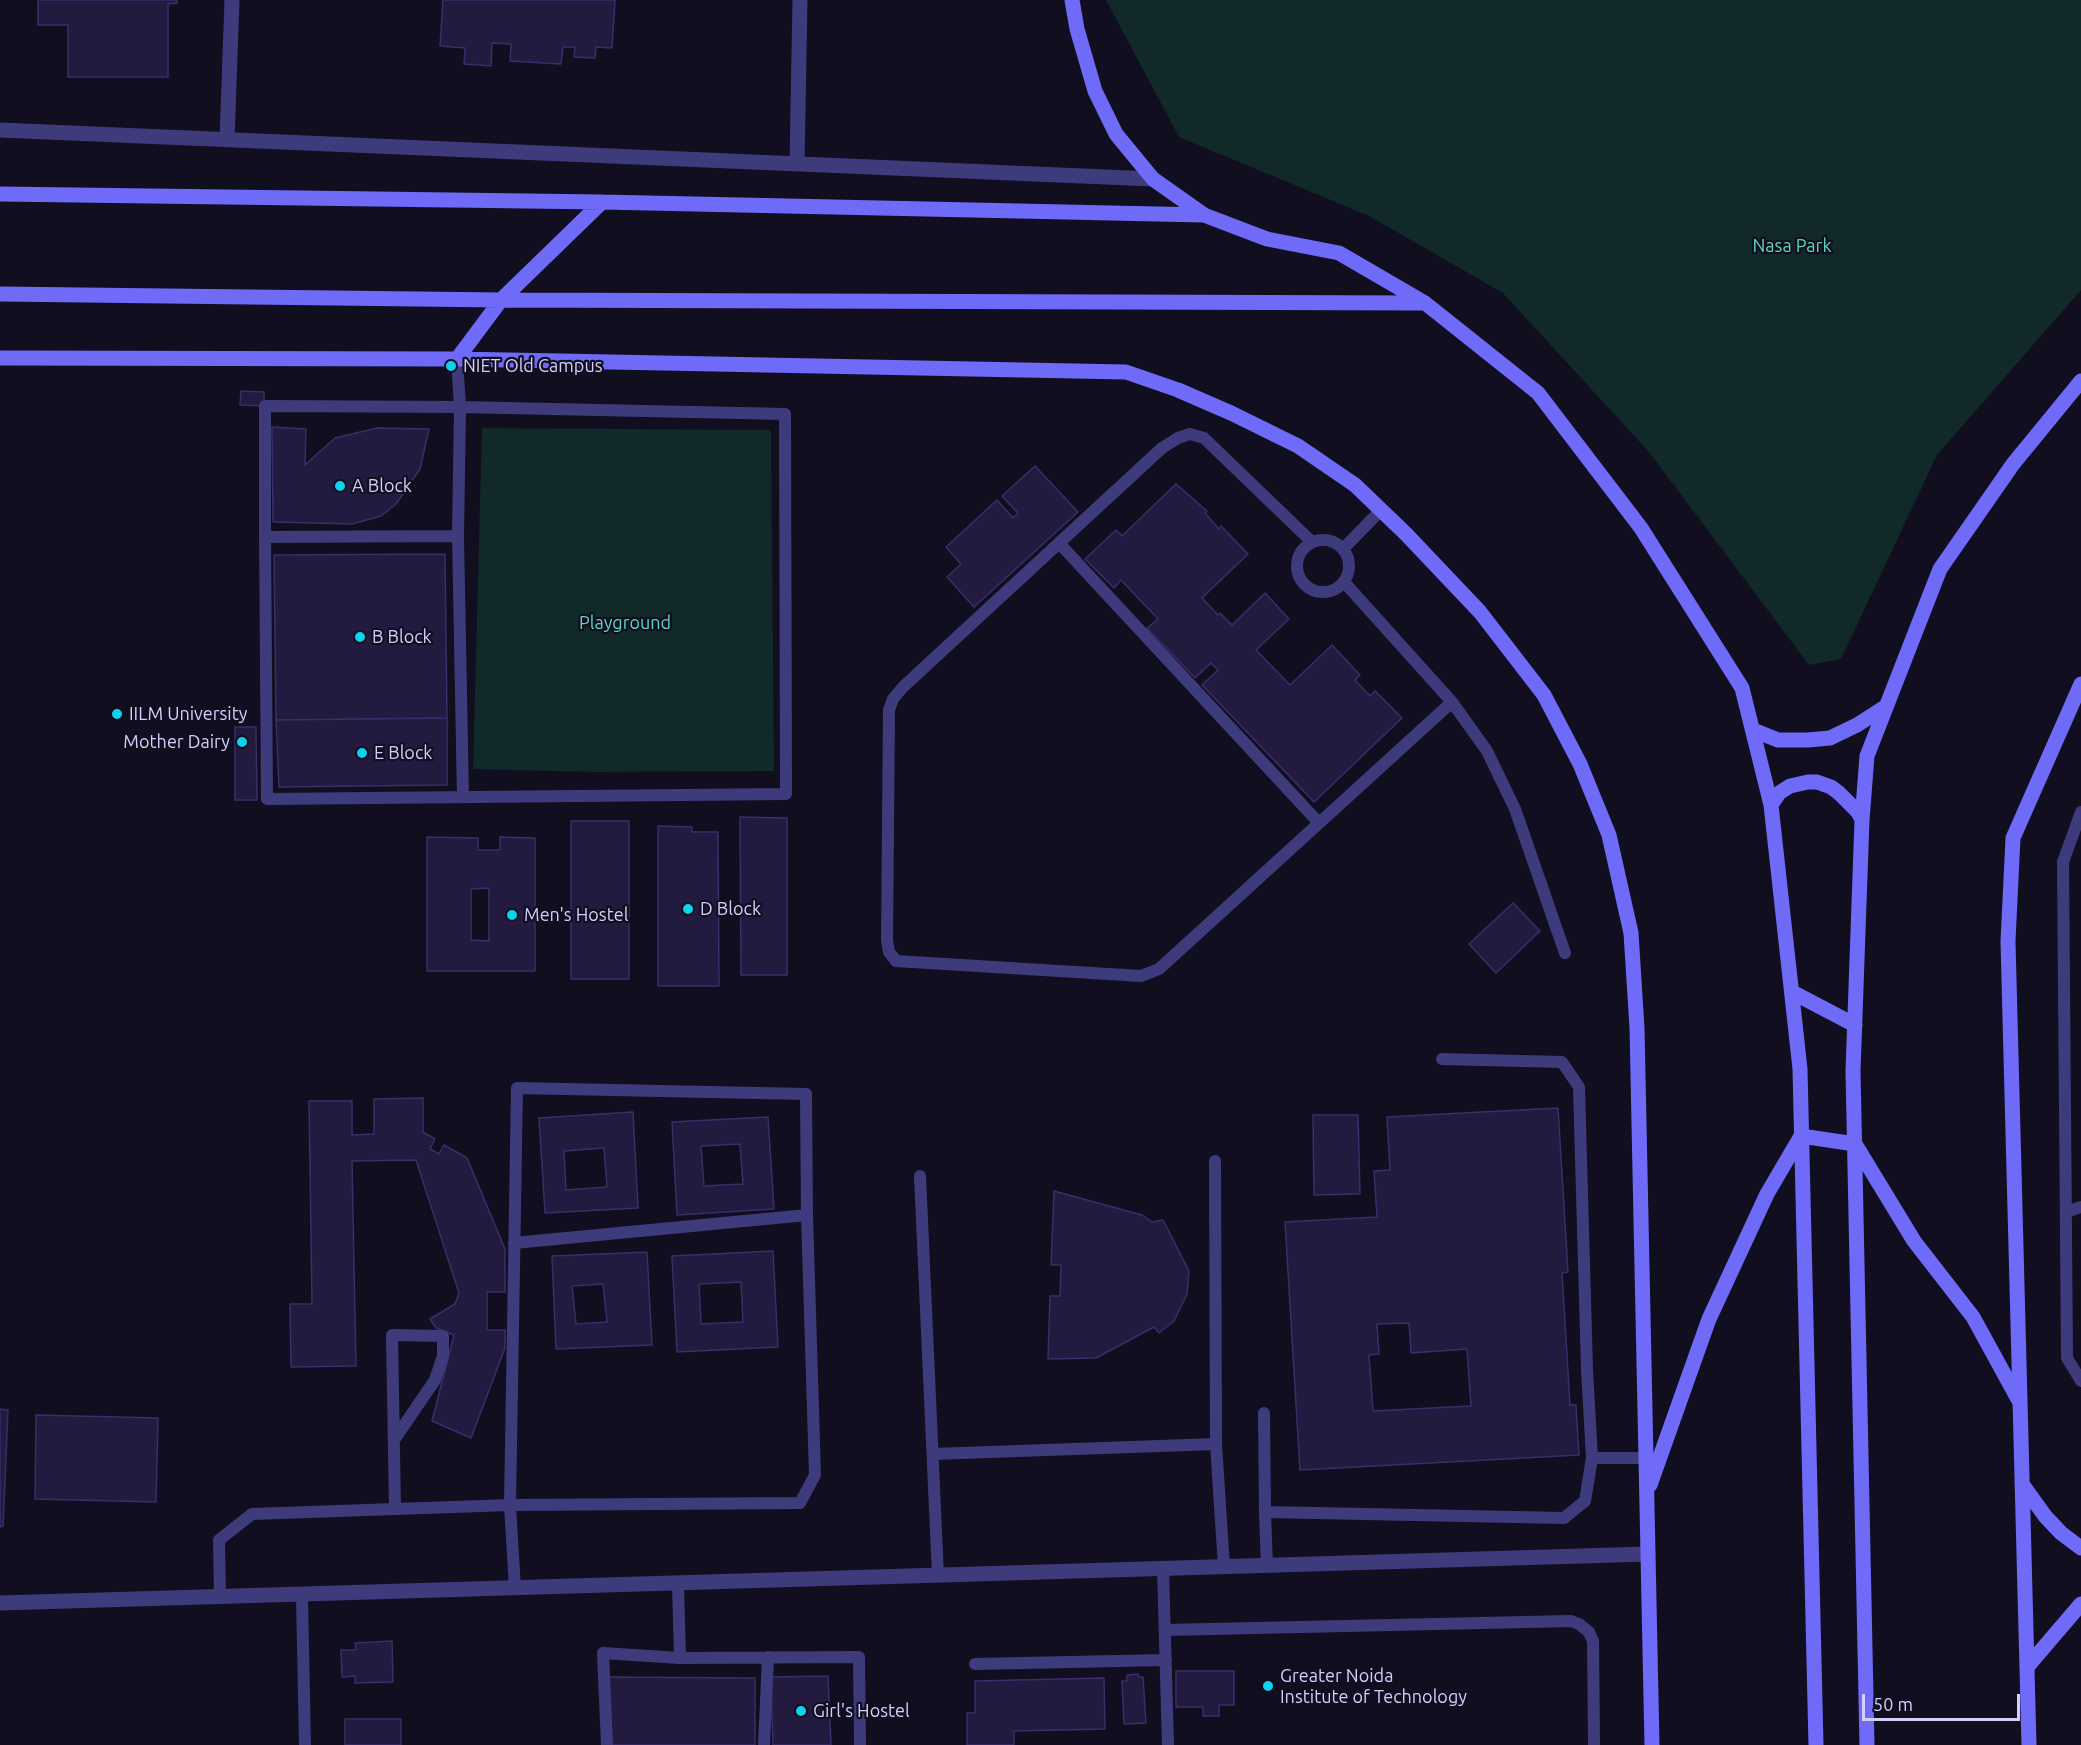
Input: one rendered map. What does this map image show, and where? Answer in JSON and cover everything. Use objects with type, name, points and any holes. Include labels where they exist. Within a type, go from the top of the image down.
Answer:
[{"type":"street","points":[[227,140],[232,0]]},
{"type":"street","points":[[797,164],[800,0]]},
{"type":"street","points":[[1072,0],[1077,29],[1095,91],[1116,134],[1153,179],[1204,215],[1267,239],[1339,253],[1425,303],[1538,393],[1641,528],[1742,688],[1772,805],[1800,1069],[1816,1745]]},
{"type":"street","points":[[0,130],[1153,179]]},
{"type":"street","points":[[0,194],[602,202],[1204,215]]},
{"type":"street","points":[[457,359],[501,300],[602,202]]},
{"type":"street","points":[[0,294],[501,300],[1425,303]]},
{"type":"street","points":[[0,358],[457,359],[1126,372],[1178,390],[1298,446],[1355,485],[1480,612],[1544,695],[1580,764],[1609,835],[1631,933],[1637,1028],[1652,1745]]},
{"type":"street","points":[[1867,1745],[1853,1071],[1862,820],[1867,756],[1941,569],[2013,464],[2081,381]]},
{"type":"street","points":[[2029,1745],[2008,941],[2013,838],[2081,684]]},
{"type":"street","points":[[1753,730],[1778,740],[1830,738],[1885,708]]},
{"type":"street","points":[[1772,805],[1779,794],[1790,786],[1808,782],[1824,783],[1839,793],[1858,812],[1862,820]]},
{"type":"street","points":[[1792,992],[1855,1025]]},
{"type":"street","points":[[1647,1493],[1709,1319],[1767,1194],[1802,1136]]},
{"type":"street","points":[[1802,1136],[1855,1144]]},
{"type":"street","points":[[1855,1144],[1914,1241],[1973,1317],[2020,1403]]},
{"type":"street","points":[[2022,1484],[2044,1516],[2081,1548]]},
{"type":"street","points":[[0,1604],[1648,1554]]},
{"type":"street","points":[[2027,1666],[2081,1604]]},
{"type":"street","points":[[1811,1745],[1815,1711]]},
{"type":"street","points":[[1866,1711],[1873,1745]]},
{"type":"lane","points":[[457,359],[460,407],[458,536],[463,797]]},
{"type":"lane","points":[[265,406],[460,407],[785,414],[786,794],[267,799],[265,406]]},
{"type":"lane","points":[[1312,542],[1204,438],[1190,434],[1178,438],[1162,448],[903,687],[893,699],[889,710],[887,940],[889,952],[896,961],[1141,976],[1159,969],[1452,702]]},
{"type":"lane","points":[[1344,549],[1381,510]]},
{"type":"lane","points":[[265,537],[458,536]]},
{"type":"lane","points":[[1329,540],[1344,549],[1350,565],[1344,582],[1330,591],[1313,590],[1300,579],[1296,562],[1305,546],[1312,542],[1329,540]]},
{"type":"lane","points":[[1059,543],[1319,823]]},
{"type":"lane","points":[[1344,582],[1452,702],[1487,751],[1515,809],[1565,953]]},
{"type":"lane","points":[[2080,818],[2063,862],[2067,1358],[2081,1381]]},
{"type":"lane","points":[[1265,1512],[1564,1518],[1585,1501],[1592,1458],[1587,1370],[1579,1087],[1562,1062],[1442,1059]]},
{"type":"lane","points":[[220,1596],[219,1540],[252,1514],[510,1505],[800,1503],[815,1475],[807,1215],[806,1094],[517,1088],[510,1505],[515,1589]]},
{"type":"lane","points":[[1215,1161],[1216,1444],[1224,1568]]},
{"type":"lane","points":[[921,1176],[938,1576]]},
{"type":"lane","points":[[2066,1212],[2081,1207]]},
{"type":"lane","points":[[514,1243],[807,1215]]},
{"type":"lane","points":[[394,1440],[435,1380],[443,1356],[443,1336],[392,1335],[395,1509]]},
{"type":"lane","points":[[1264,1413],[1267,1566]]},
{"type":"lane","points":[[933,1454],[1216,1444]]},
{"type":"lane","points":[[1592,1458],[1646,1458]]},
{"type":"lane","points":[[1163,1569],[1168,1745]]},
{"type":"lane","points":[[678,1584],[680,1658]]},
{"type":"lane","points":[[302,1596],[305,1745]]},
{"type":"lane","points":[[1165,1630],[1571,1621],[1589,1632],[1593,1641],[1594,1745]]},
{"type":"lane","points":[[607,1745],[603,1653],[680,1658],[859,1657],[860,1745]]},
{"type":"lane","points":[[764,1745],[768,1657]]},
{"type":"lane","points":[[975,1664],[1166,1660]]},
{"type":"green space","name":"Nasa Park","points":[[1106,0],[2081,0],[2081,290],[1937,455],[1841,659],[1809,665],[1649,452],[1503,293],[1369,216],[1179,137]]},
{"type":"green space","name":"Playground","points":[[482,428],[771,430],[774,771],[595,772],[473,769]]},
{"type":"building","points":[[38,0],[177,0],[177,3],[168,4],[168,77],[68,77],[68,25],[38,25]]},
{"type":"building","points":[[443,0],[615,0],[612,48],[596,47],[595,58],[574,57],[575,47],[563,47],[561,64],[510,61],[511,44],[492,43],[491,66],[464,64],[465,48],[440,46]]},
{"type":"building","points":[[241,391],[264,392],[264,406],[240,405]]},
{"type":"building","name":"A Block","points":[[272,427],[306,429],[305,465],[335,438],[377,428],[429,429],[420,469],[396,504],[381,516],[352,524],[273,522]]},
{"type":"building","points":[[1035,466],[1078,512],[974,607],[947,577],[961,564],[946,547],[997,500],[1013,518],[1018,513],[1002,496]]},
{"type":"building","points":[[1176,484],[1207,511],[1205,513],[1219,529],[1221,526],[1248,554],[1202,598],[1218,615],[1220,613],[1232,625],[1265,593],[1289,619],[1256,650],[1290,685],[1332,645],[1360,675],[1355,680],[1370,696],[1375,691],[1402,718],[1314,802],[1202,685],[1218,670],[1211,663],[1195,678],[1147,628],[1158,619],[1121,580],[1114,588],[1085,559],[1116,530],[1122,536]]},
{"type":"building","name":"B Block","points":[[445,554],[447,718],[276,720],[274,555]]},
{"type":"building","name":"E Block","points":[[447,718],[447,785],[279,787],[276,720]]},
{"type":"building","points":[[235,727],[256,727],[257,800],[235,800]]},
{"type":"building","points":[[740,817],[787,818],[787,975],[741,975]]},
{"type":"building","points":[[571,821],[629,821],[629,979],[571,979]]},
{"type":"building","name":"D Block","points":[[658,826],[692,827],[692,832],[718,832],[719,986],[658,986]]},
{"type":"building","name":"Men's Hostel","points":[[427,837],[478,838],[478,850],[500,850],[500,837],[535,838],[535,971],[427,971]],"holes":[[[489,888],[489,941],[471,940],[471,889]]]},
{"type":"building","points":[[1513,903],[1540,931],[1496,973],[1469,944]]},
{"type":"building","points":[[423,1098],[423,1132],[435,1139],[430,1149],[439,1154],[444,1145],[467,1158],[505,1249],[505,1292],[487,1292],[487,1330],[505,1330],[505,1348],[471,1438],[432,1421],[454,1335],[436,1328],[430,1319],[455,1304],[459,1293],[416,1160],[352,1161],[356,1366],[291,1367],[290,1304],[312,1304],[309,1101],[352,1101],[352,1135],[374,1134],[374,1099]]},
{"type":"building","points":[[1558,1108],[1568,1272],[1562,1273],[1570,1405],[1576,1405],[1579,1455],[1300,1470],[1285,1222],[1377,1217],[1374,1171],[1390,1170],[1387,1117]],"holes":[[[1409,1323],[1411,1353],[1467,1349],[1471,1406],[1373,1411],[1369,1355],[1379,1354],[1377,1324]]]},
{"type":"building","points":[[633,1112],[638,1208],[545,1213],[539,1118]],"holes":[[[604,1148],[607,1187],[566,1190],[564,1151]]]},
{"type":"building","points":[[1313,1115],[1358,1115],[1360,1194],[1314,1195]]},
{"type":"building","points":[[768,1117],[774,1209],[677,1215],[672,1122]],"holes":[[[740,1144],[743,1184],[704,1186],[701,1146]]]},
{"type":"building","points":[[1054,1191],[1142,1215],[1152,1222],[1163,1220],[1189,1271],[1187,1294],[1174,1321],[1159,1333],[1154,1327],[1096,1358],[1048,1359],[1050,1296],[1060,1296],[1061,1265],[1051,1265]]},
{"type":"building","points":[[773,1251],[778,1347],[677,1352],[672,1256]],"holes":[[[741,1282],[743,1322],[701,1324],[699,1284]]]},
{"type":"building","points":[[647,1252],[652,1345],[556,1349],[552,1256]],"holes":[[[603,1284],[607,1322],[576,1324],[572,1286]]]},
{"type":"building","points":[[0,1409],[8,1410],[3,1526],[0,1527]]},
{"type":"building","points":[[36,1415],[158,1418],[156,1502],[35,1499]]},
{"type":"building","points":[[392,1641],[393,1682],[355,1683],[355,1676],[342,1677],[341,1650],[356,1650],[355,1643]]},
{"type":"building","points":[[1176,1671],[1234,1671],[1234,1705],[1219,1705],[1219,1716],[1203,1716],[1203,1707],[1176,1707]]},
{"type":"building","points":[[1138,1674],[1138,1677],[1143,1677],[1146,1723],[1124,1724],[1122,1681],[1127,1681],[1127,1675]]},
{"type":"building","name":"Girl's Hostel","points":[[828,1676],[831,1745],[773,1745],[771,1677]]},
{"type":"building","points":[[608,1677],[755,1678],[755,1745],[608,1745]]},
{"type":"building","points":[[1104,1678],[1105,1729],[1014,1731],[1014,1745],[967,1745],[967,1713],[975,1713],[975,1681]]},
{"type":"building","points":[[345,1719],[401,1719],[401,1745],[345,1745]]},
{"type":"place","name":"NIET Old Campus","points":[[451,366]]},
{"type":"place","name":"A Block","points":[[340,486]]},
{"type":"place","name":"B Block","points":[[360,637]]},
{"type":"place","name":"IILM University","points":[[117,714]]},
{"type":"place","name":"Mother Dairy","points":[[242,742]]},
{"type":"place","name":"E Block","points":[[362,753]]},
{"type":"place","name":"D Block","points":[[688,909]]},
{"type":"place","name":"Men's Hostel","points":[[512,915]]},
{"type":"place","name":"Greater Noida Institute of Technology","points":[[1268,1686]]},
{"type":"place","name":"Girl's Hostel","points":[[801,1711]]}]
